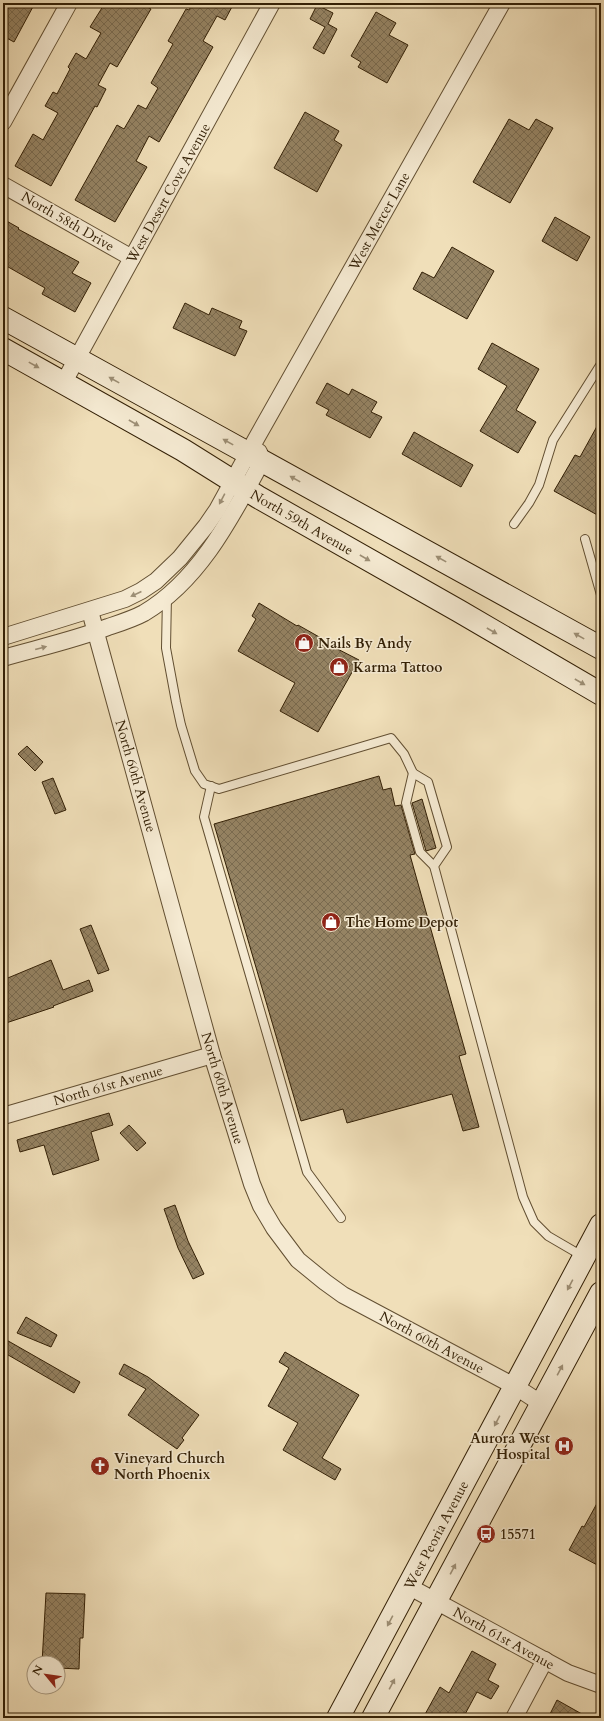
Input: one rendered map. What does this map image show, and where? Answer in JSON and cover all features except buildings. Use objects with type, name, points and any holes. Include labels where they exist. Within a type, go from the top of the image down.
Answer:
[{"type":"main road","points":[[3,318],[76,359],[255,451],[601,648]]},
{"type":"main road","name":"North 59th Avenue","points":[[3,349],[64,382],[601,694]]},
{"type":"main road","name":"West Peoria Avenue","points":[[338,1718],[516,1387],[601,1225]]},
{"type":"main road","points":[[373,1718],[601,1293]]},
{"type":"street","points":[[3,122],[69,3]]},
{"type":"street","name":"West Desert Cove Avenue","points":[[64,382],[272,3]]},
{"type":"street","name":"West Mercer Lane","points":[[95,632],[143,613],[167,596],[194,570],[210,549],[255,451],[502,3]]},
{"type":"street","name":"North 58th Drive","points":[[3,185],[132,258]]},
{"type":"street","name":"West Mercer Lane","points":[[90,611],[141,591],[156,581],[180,558],[198,537],[217,510],[239,485]]},
{"type":"street","points":[[3,637],[90,611]]},
{"type":"street","name":"North 60th Avenue","points":[[90,611],[212,1055],[252,1184],[261,1206],[274,1228],[298,1260],[343,1295],[516,1387],[542,1404]]},
{"type":"street","points":[[3,658],[95,632]]},
{"type":"street","name":"North 61st Avenue","points":[[3,1116],[212,1055]]},
{"type":"street","name":"North 61st Avenue","points":[[408,1586],[568,1673],[601,1685]]},
{"type":"street","points":[[514,1718],[545,1660]]},
{"type":"lane","points":[[514,524],[529,503],[539,485],[553,440],[601,364]]},
{"type":"lane","points":[[585,539],[601,595]]},
{"type":"lane","points":[[167,596],[166,648],[181,725],[195,771],[204,784],[219,789],[391,738],[404,754],[413,773],[428,782],[447,847],[434,866]]},
{"type":"lane","points":[[413,773],[406,803],[420,852],[434,866],[523,1197],[534,1222],[548,1236],[584,1257]]},
{"type":"lane","points":[[211,786],[204,817],[307,1172],[341,1218]]},
{"type":"place","name":"Nails By Andy","points":[[304,643]]},
{"type":"place","name":"Karma Tattoo","points":[[339,667]]},
{"type":"place","name":"The Home Depot","points":[[331,922]]},
{"type":"place","name":"Aurora West Hospital","points":[[564,1446]]},
{"type":"place","name":"Vineyard Church North Phoenix","points":[[100,1466]]},
{"type":"place","name":"15571","points":[[486,1534]]}]
